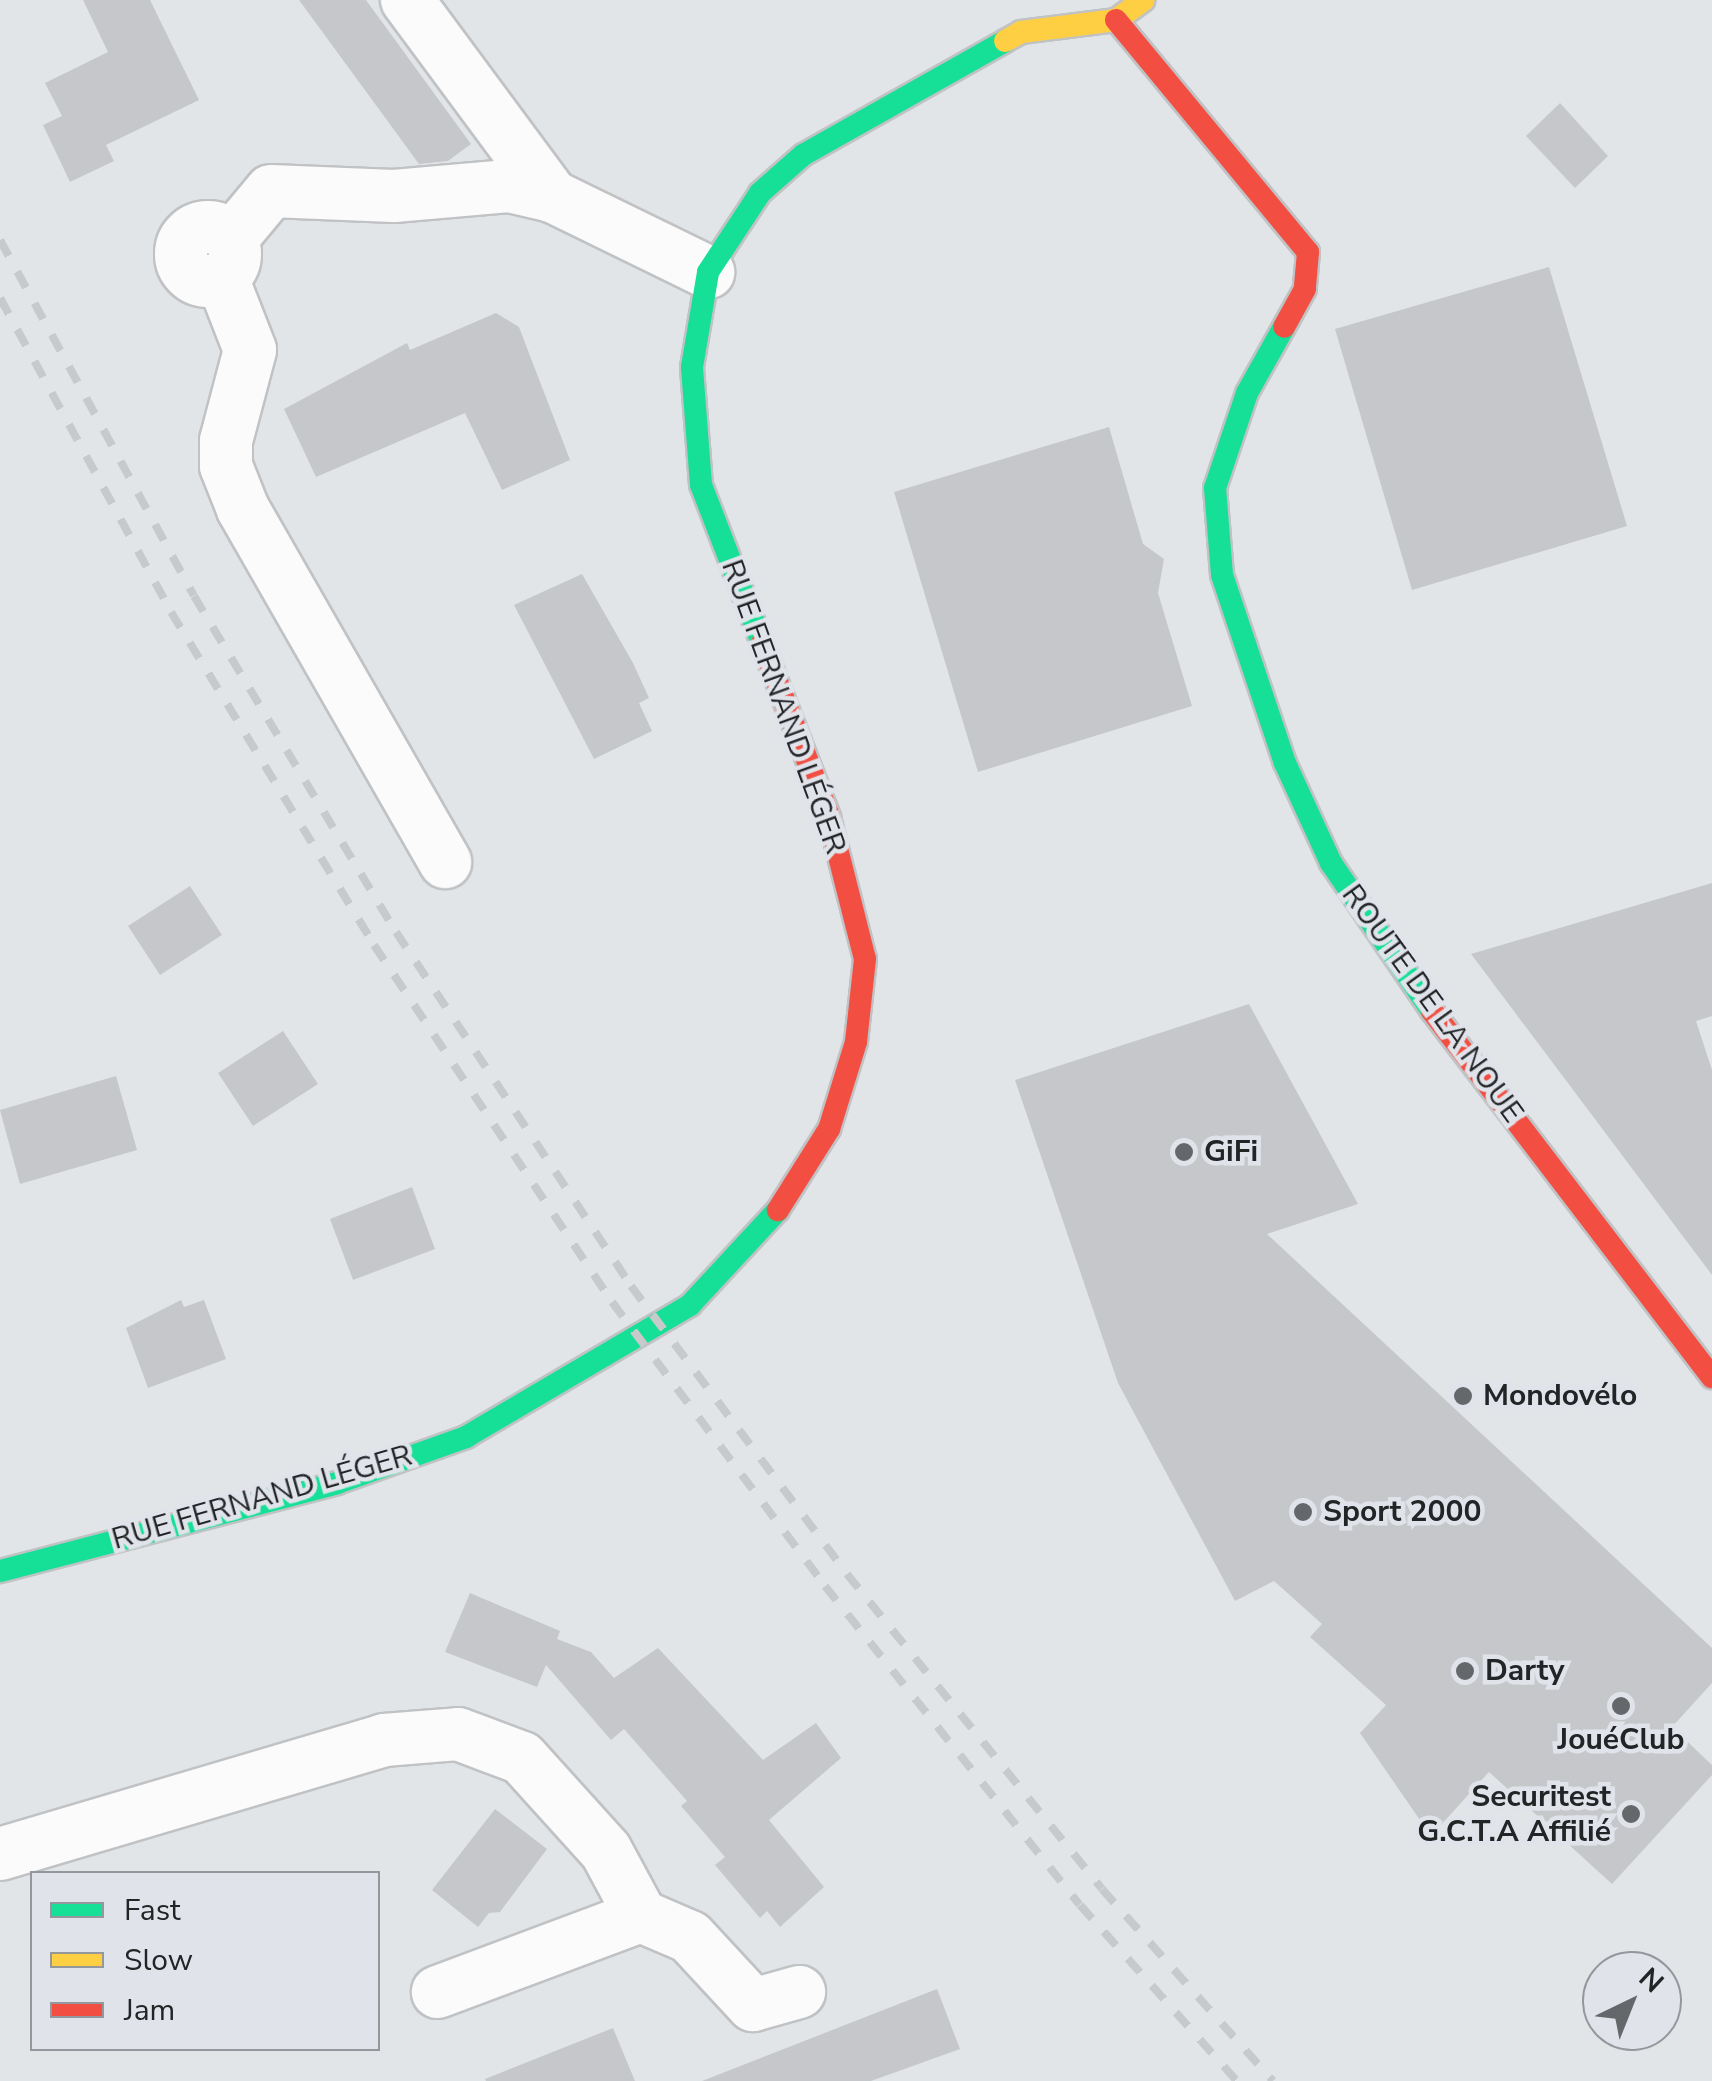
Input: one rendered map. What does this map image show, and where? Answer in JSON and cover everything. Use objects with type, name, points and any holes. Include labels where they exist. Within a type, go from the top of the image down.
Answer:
[{"type":"street","points":[[407,0],[552,196]]},
{"type":"street","name":"RUE FERNAND LÉGER","points":[[0,1571],[337,1482],[466,1437],[690,1305],[763,1232],[829,1129],[856,1042],[865,960],[828,818],[701,485],[692,367],[708,272],[760,193],[804,155],[1021,32],[1116,20],[1144,0]]},
{"type":"street","name":"ROUTE DE LA NOUE","points":[[1116,20],[1308,252],[1304,289],[1247,394],[1215,488],[1222,575],[1285,763],[1331,863],[1378,940],[1712,1377]]},
{"type":"street","points":[[445,862],[243,508],[226,466],[250,350],[226,258],[271,191],[394,196],[509,186],[552,196],[708,272]]},
{"type":"street","points":[[0,1854],[384,1740],[458,1734],[522,1758],[606,1851],[641,1916],[690,1938],[753,2005],[799,1992]]},
{"type":"street","points":[[438,1992],[641,1916]]},
{"type":"building","points":[[83,0],[150,0],[199,100],[106,145],[114,161],[70,182],[43,125],[62,116],[45,83],[108,52]]},
{"type":"building","points":[[299,0],[366,0],[471,144],[448,161],[419,164]]},
{"type":"building","points":[[1560,103],[1608,156],[1575,188],[1526,136]]},
{"type":"building","points":[[1549,267],[1627,526],[1412,590],[1335,329]]},
{"type":"building","points":[[496,313],[519,327],[570,460],[502,490],[465,413],[316,477],[284,409],[407,343],[410,350]]},
{"type":"building","points":[[1109,427],[1143,544],[1164,559],[1158,593],[1192,706],[978,772],[894,492]]},
{"type":"building","points":[[582,574],[649,698],[639,703],[652,731],[594,759],[514,605]]},
{"type":"building","points":[[1712,883],[1712,1016],[1696,1021],[1712,1070],[1712,1275],[1471,954]]},
{"type":"building","points":[[190,886],[222,935],[160,975],[128,926]]},
{"type":"building","points":[[1249,1004],[1358,1204],[1267,1234],[1712,1648],[1712,1683],[1672,1727],[1712,1765],[1712,1775],[1612,1884],[1489,1772],[1431,1836],[1360,1733],[1386,1705],[1310,1637],[1322,1624],[1274,1581],[1235,1601],[1118,1383],[1015,1080]]},
{"type":"building","points":[[283,1031],[318,1084],[253,1126],[218,1073]]},
{"type":"building","points":[[116,1076],[137,1150],[20,1184],[0,1110]]},
{"type":"building","points":[[412,1187],[435,1249],[353,1280],[330,1219]]},
{"type":"building","points":[[181,1300],[184,1307],[204,1300],[226,1359],[148,1388],[126,1328]]},
{"type":"building","points":[[470,1593],[560,1631],[557,1639],[591,1652],[614,1678],[658,1648],[763,1760],[816,1723],[841,1758],[769,1820],[824,1887],[780,1927],[767,1911],[760,1918],[715,1865],[725,1857],[681,1806],[687,1801],[624,1729],[611,1740],[546,1665],[537,1687],[445,1652]]},
{"type":"building","points":[[495,1809],[547,1849],[500,1912],[489,1913],[478,1927],[432,1890]]},
{"type":"building","points":[[937,1989],[960,2049],[871,2081],[702,2081]]},
{"type":"building","points":[[613,2028],[635,2081],[485,2079]]},
{"type":"railway","points":[[0,240],[194,596],[396,932],[631,1286],[847,1574],[1102,1889],[1273,2081]]},
{"type":"railway","points":[[0,298],[171,612],[374,945],[612,1302],[825,1586],[1080,1905],[1237,2081]]},
{"type":"traffic: fast","points":[[762,643],[701,485],[692,367],[708,272],[760,193],[803,155],[1005,41]]},
{"type":"traffic: fast","points":[[1284,327],[1247,393],[1215,488],[1222,575],[1285,763],[1331,863],[1432,1011]]},
{"type":"traffic: fast","points":[[0,1571],[337,1483],[466,1437],[690,1305],[778,1210]]},
{"type":"traffic: slow","points":[[1005,41],[1021,32],[1116,20],[1144,0]]},
{"type":"traffic: jam","points":[[1116,20],[1308,252],[1305,289],[1284,327]]},
{"type":"traffic: jam","points":[[762,643],[829,817],[865,959],[856,1042],[829,1129],[778,1210]]},
{"type":"traffic: jam","points":[[1432,1011],[1712,1377]]},
{"type":"place","name":"GiFi","points":[[1184,1152]]},
{"type":"place","name":"Mondovélo","points":[[1463,1396]]},
{"type":"place","name":"Sport 2000","points":[[1303,1512]]},
{"type":"place","name":"Darty","points":[[1465,1671]]},
{"type":"place","name":"JouéClub","points":[[1621,1706]]},
{"type":"place","name":"Securitest G.C.T.A Affilié","points":[[1631,1814]]}]
